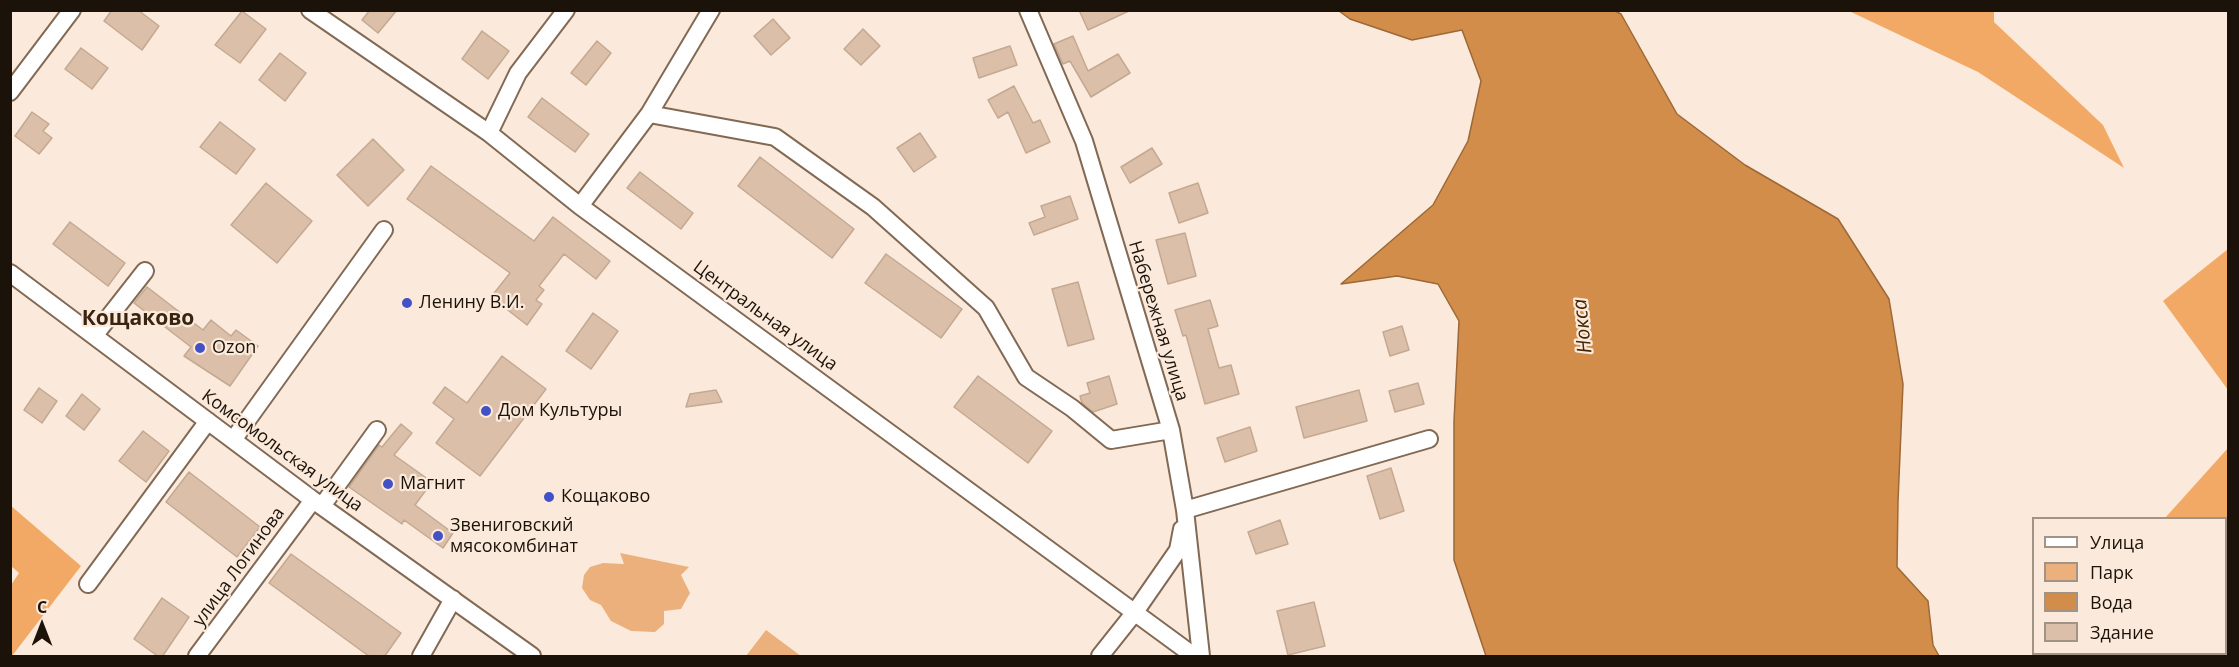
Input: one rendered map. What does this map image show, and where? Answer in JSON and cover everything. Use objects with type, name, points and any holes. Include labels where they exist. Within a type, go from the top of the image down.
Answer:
[{"type":"street","points":[[10,92],[72,10]]},
{"type":"street","name":"Центральная улица","points":[[310,10],[489,133],[580,206],[1194,657]]},
{"type":"street","points":[[489,133],[518,73],[566,10]]},
{"type":"street","points":[[580,206],[649,114],[711,10]]},
{"type":"street","name":"Набережная улица","points":[[1028,10],[1084,141],[1171,430],[1185,510],[1201,657]]},
{"type":"street","points":[[649,114],[775,137],[873,207],[986,308],[1026,377],[1072,408],[1111,440],[1171,430]]},
{"type":"street","points":[[233,440],[384,230]]},
{"type":"street","points":[[94,336],[145,270]]},
{"type":"street","name":"Комсомольская улица","points":[[10,273],[317,503],[532,657]]},
{"type":"street","points":[[88,584],[208,421]]},
{"type":"street","name":"улица Логинова","points":[[197,657],[377,430]]},
{"type":"street","points":[[1100,657],[1178,550],[1185,510],[1429,440]]},
{"type":"street","points":[[421,657],[453,599]]},
{"type":"green space","points":[[620,553],[689,567],[681,575],[690,593],[681,609],[664,611],[664,624],[655,632],[631,631],[611,621],[601,605],[590,600],[582,588],[584,575],[590,567],[603,563],[624,564]]},
{"type":"green space","points":[[766,630],[801,656],[746,656]]},
{"type":"shaded area","points":[[1849,11],[1994,11],[1994,22],[2103,125],[2124,168],[1978,72]]},
{"type":"shaded area","points":[[2228,249],[2228,390],[2163,301]]},
{"type":"shaded area","points":[[2228,448],[2228,656],[2040,656],[2227,655],[2227,517],[2166,517]]},
{"type":"shaded area","points":[[10,505],[81,566],[12,656],[11,585],[19,573],[11,566]]},
{"type":"water","name":"Нокса","points":[[1613,10],[1621,14],[1677,114],[1745,165],[1838,219],[1889,299],[1903,384],[1897,567],[1928,601],[1933,645],[1939,656],[1486,656],[1454,560],[1454,421],[1459,321],[1438,284],[1397,276],[1341,284],[1433,205],[1468,141],[1481,81],[1462,30],[1412,40],[1350,19],[1339,11]]},
{"type":"building","points":[[112,10],[138,10],[159,26],[142,50],[104,21]]},
{"type":"building","points":[[370,10],[397,10],[378,33],[362,20]]},
{"type":"building","points":[[1079,10],[1131,10],[1088,30]]},
{"type":"building","points":[[242,11],[266,29],[240,63],[215,45]]},
{"type":"building","points":[[773,19],[790,38],[771,55],[754,36]]},
{"type":"building","points":[[863,29],[880,46],[861,65],[844,49]]},
{"type":"building","points":[[482,31],[509,51],[488,79],[462,59]]},
{"type":"building","points":[[1073,36],[1088,71],[1118,54],[1130,73],[1091,97],[1070,61],[1063,64],[1054,44]]},
{"type":"building","points":[[597,41],[611,53],[586,85],[571,73]]},
{"type":"building","points":[[1010,46],[1017,65],[979,78],[973,58]]},
{"type":"building","points":[[81,48],[108,68],[92,89],[65,69]]},
{"type":"building","points":[[280,53],[306,73],[285,101],[259,80]]},
{"type":"building","points":[[1014,86],[1033,123],[1040,120],[1050,142],[1026,153],[1008,112],[998,118],[988,100]]},
{"type":"building","points":[[542,98],[589,134],[575,152],[528,117]]},
{"type":"building","points":[[32,112],[49,124],[43,131],[52,138],[39,154],[15,136]]},
{"type":"building","points":[[220,122],[255,149],[236,174],[200,147]]},
{"type":"building","points":[[920,133],[936,157],[914,172],[897,148]]},
{"type":"building","points":[[373,139],[404,170],[368,206],[337,175]]},
{"type":"building","points":[[1152,148],[1162,164],[1130,183],[1121,167]]},
{"type":"building","points":[[760,157],[854,229],[832,258],[738,186]]},
{"type":"building","points":[[431,166],[534,241],[553,217],[610,261],[596,279],[564,254],[539,286],[544,290],[536,300],[542,304],[527,325],[491,297],[510,273],[407,199]]},
{"type":"building","points":[[640,172],[693,213],[681,229],[627,188]]},
{"type":"building","points":[[266,183],[312,221],[277,263],[231,225]]},
{"type":"building","points":[[1198,183],[1208,213],[1179,223],[1169,193]]},
{"type":"building","points":[[1070,196],[1078,219],[1034,235],[1029,223],[1045,217],[1041,206]]},
{"type":"building","points":[[70,222],[125,263],[108,286],[53,244]]},
{"type":"building","points":[[1185,233],[1196,276],[1168,284],[1156,240]]},
{"type":"building","points":[[886,254],[962,309],[941,338],[865,283]]},
{"type":"building","points":[[1078,282],[1094,339],[1068,346],[1052,289]]},
{"type":"building","points":[[147,287],[203,330],[211,320],[231,336],[236,330],[258,346],[230,386],[184,356],[191,347],[134,303]]},
{"type":"building","points":[[1210,300],[1218,326],[1208,329],[1219,368],[1231,365],[1239,394],[1205,404],[1186,335],[1183,336],[1175,310]]},
{"type":"building","points":[[593,313],[618,331],[591,369],[566,351]]},
{"type":"building","points":[[1402,326],[1409,350],[1390,356],[1383,332]]},
{"type":"building","name":"Дом Культуры","points":[[502,356],[546,389],[480,476],[436,443],[454,419],[433,403],[445,387],[467,403]]},
{"type":"building","points":[[978,376],[1052,431],[1028,463],[954,407]]},
{"type":"building","points":[[1109,376],[1117,404],[1093,412],[1082,403],[1080,396],[1090,393],[1087,383]]},
{"type":"building","points":[[1418,383],[1424,404],[1395,412],[1389,391]]},
{"type":"building","points":[[39,388],[57,401],[42,423],[24,410]]},
{"type":"building","points":[[716,390],[722,402],[686,407],[690,394]]},
{"type":"building","points":[[1359,390],[1367,421],[1304,438],[1296,407]]},
{"type":"building","points":[[82,394],[100,409],[84,430],[66,416]]},
{"type":"building","points":[[401,424],[412,433],[394,455],[432,482],[415,505],[453,533],[443,548],[404,520],[402,524],[349,487],[379,445],[382,447]]},
{"type":"building","points":[[1250,427],[1257,451],[1225,462],[1217,438]]},
{"type":"building","points":[[143,431],[169,451],[146,482],[119,461]]},
{"type":"building","points":[[1391,468],[1404,511],[1380,519],[1367,476]]},
{"type":"building","points":[[189,472],[260,527],[237,557],[166,502]]},
{"type":"building","points":[[1280,520],[1288,544],[1256,554],[1248,532]]},
{"type":"building","points":[[291,554],[401,633],[384,657],[370,657],[269,583]]},
{"type":"building","points":[[162,598],[189,617],[162,657],[159,657],[134,639]]},
{"type":"building","points":[[1314,602],[1325,646],[1288,655],[1277,611]]},
{"type":"place","name":"Ленину В.И.","points":[[407,303]]},
{"type":"place","name":"Ozon","points":[[200,348]]},
{"type":"place","name":"Дом Культуры","points":[[486,411]]},
{"type":"place","name":"Магнит","points":[[388,484]]},
{"type":"place","name":"Кощаково","points":[[549,497]]},
{"type":"place","name":"Звениговский мясокомбинат","points":[[438,536]]},
{"type":"district","name":"Кощаково","points":[[138,319]]}]
